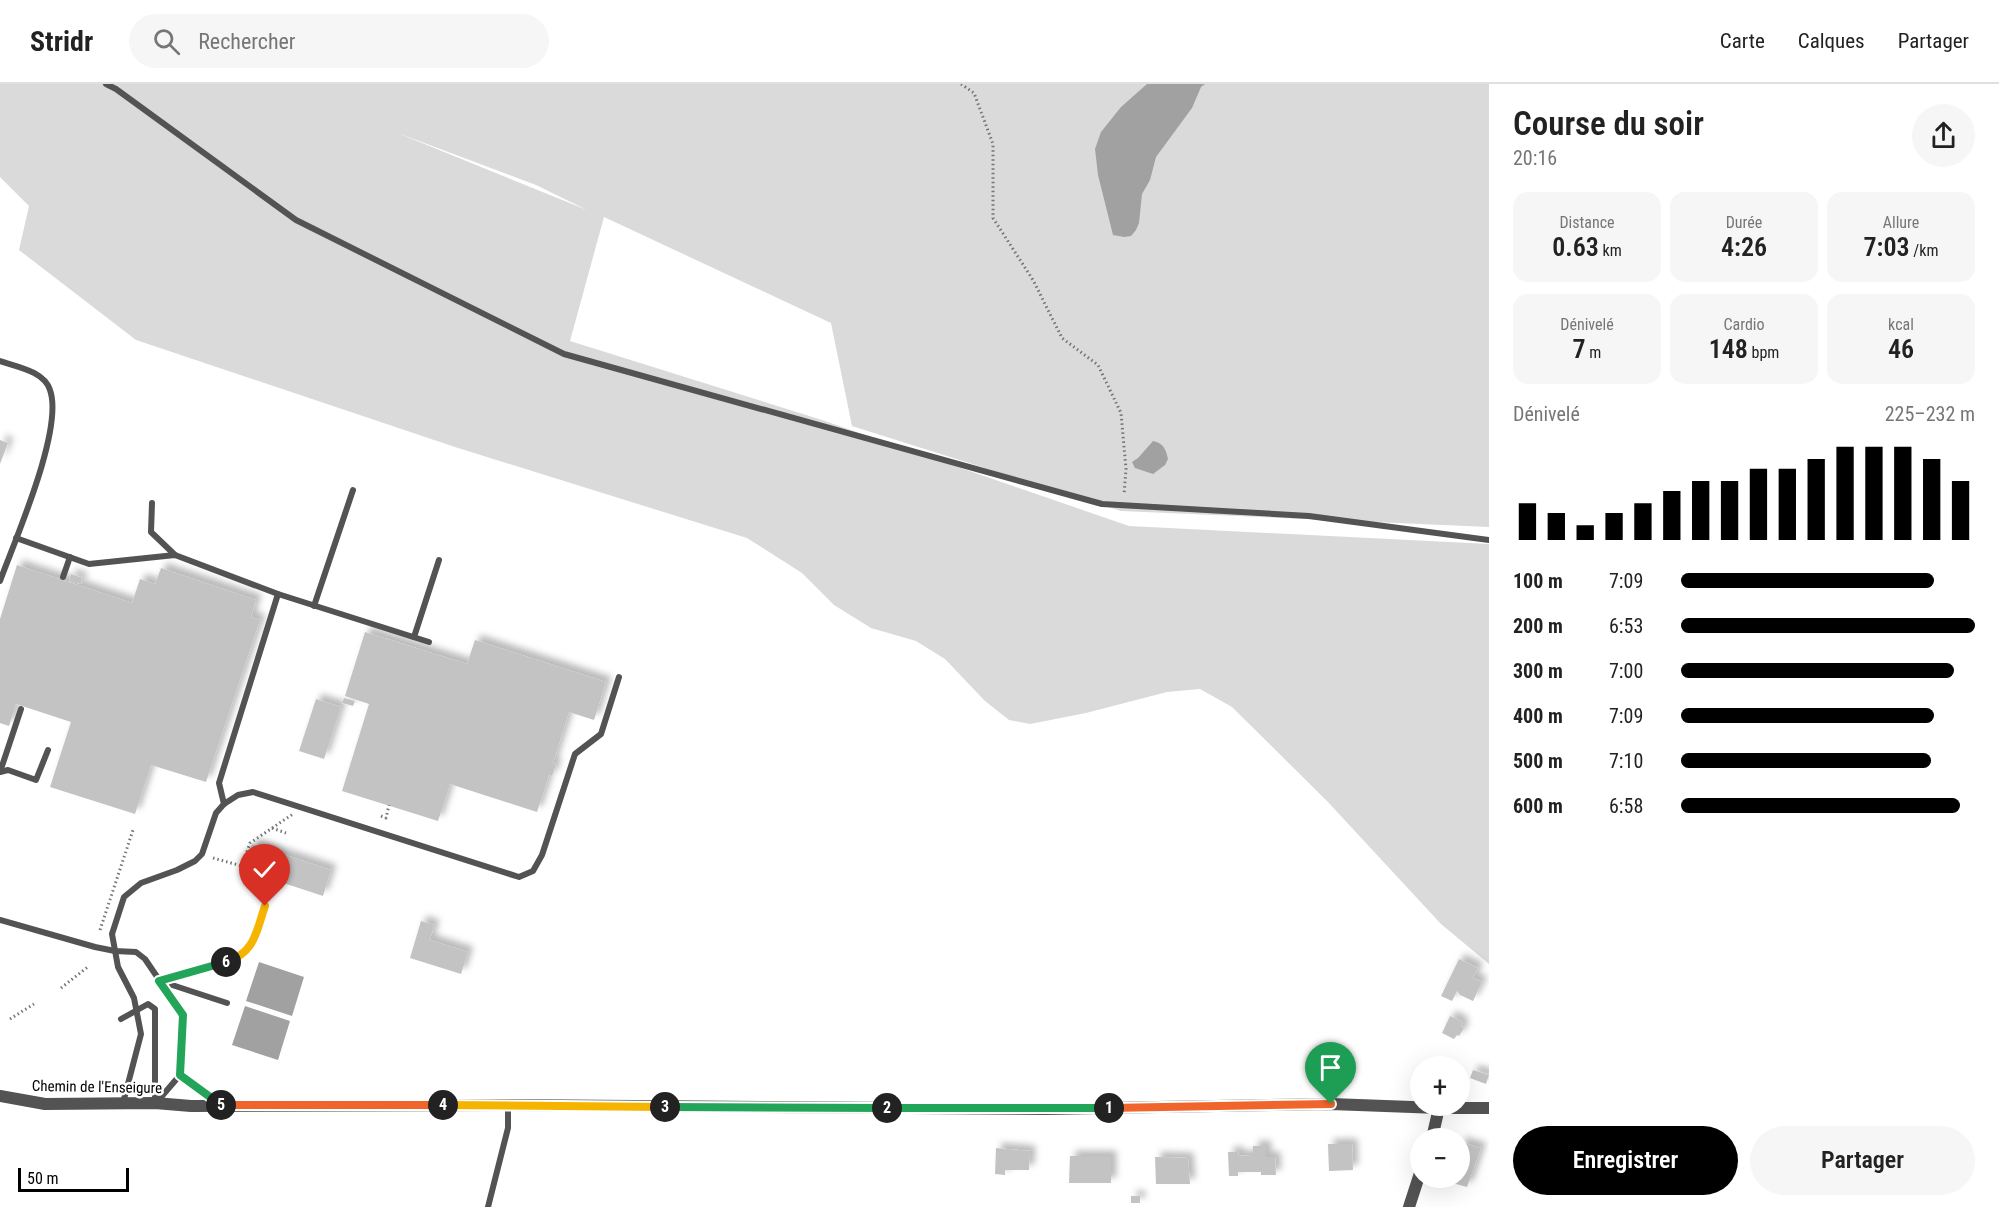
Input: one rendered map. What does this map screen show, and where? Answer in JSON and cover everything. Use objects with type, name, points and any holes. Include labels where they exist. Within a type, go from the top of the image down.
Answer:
[{"type":"street","name":"Chemin de l'Enseigure","points":[[0,1096],[45,1104],[1046,1109],[1331,1104],[1410,1107]]},
{"type":"street","name":"Chemin de l'Enseigure","points":[[1470,1108],[1489,1108]]},
{"type":"street","points":[[1409,1207],[1415,1188]]},
{"type":"lane","points":[[106,84],[296,220],[564,354],[1102,504],[1309,516],[1489,540]]},
{"type":"lane","points":[[0,361],[38,375],[50,389],[53,409],[45,458],[0,581]]},
{"type":"lane","points":[[314,606],[353,490]]},
{"type":"lane","points":[[152,503],[151,532],[175,555],[278,594],[429,642]]},
{"type":"lane","points":[[15,538],[89,564],[175,555]]},
{"type":"lane","points":[[63,577],[70,557]]},
{"type":"lane","points":[[414,637],[440,560]]},
{"type":"lane","points":[[224,804],[219,783],[278,594]]},
{"type":"lane","points":[[123,1104],[141,1034],[135,998],[118,967],[114,951],[112,934],[124,897],[141,883],[195,861],[202,854],[216,813],[224,804],[238,795],[253,792],[519,877],[533,871],[542,855],[575,754],[601,734],[619,677]]},
{"type":"lane","points":[[0,772],[21,709]]},
{"type":"lane","points":[[0,772],[8,770],[36,780],[48,750]]},
{"type":"lane","points":[[159,981],[239,958],[251,945],[265,906]]},
{"type":"lane","points":[[0,920],[114,951],[136,952],[145,959],[183,1015],[180,1075],[155,1103]]},
{"type":"lane","points":[[159,981],[227,1003]]},
{"type":"lane","points":[[120,1019],[148,1004],[155,1009],[155,1103]]},
{"type":"lane","points":[[180,1075],[219,1105]]},
{"type":"lane","points":[[488,1207],[508,1128],[508,1105]]},
{"type":"path","points":[[961,84],[974,93],[993,144],[993,218],[1033,280],[1062,338],[1098,365],[1121,413],[1126,469],[1123,505]]},
{"type":"path","points":[[381,816],[386,818],[389,805]]},
{"type":"path","points":[[213,858],[242,866],[250,843],[296,812]]},
{"type":"path","points":[[272,828],[286,833]]},
{"type":"path","points":[[100,930],[133,830]]},
{"type":"path","points":[[61,988],[89,966]]},
{"type":"path","points":[[10,1018],[34,1004]]},
{"type":"shaded area","points":[[0,84],[1489,84],[1489,527],[1121,511],[852,426],[831,323],[604,217],[570,341],[819,419],[1129,526],[1489,544],[1489,964],[1441,924],[1327,801],[1232,707],[1200,689],[1167,692],[1086,713],[1030,724],[1009,720],[985,701],[945,659],[916,641],[871,628],[834,605],[802,573],[747,538],[455,447],[136,340],[19,250],[29,206],[0,177]],"holes":[[[395,132],[536,185],[587,210]]]},
{"type":"shaded area","points":[[1147,84],[1205,84],[1201,87],[1192,108],[1156,157],[1150,180],[1142,194],[1139,223],[1136,230],[1131,236],[1113,235],[1098,175],[1095,149],[1101,132],[1121,107]]},
{"type":"shaded area","points":[[1153,441],[1164,447],[1168,459],[1165,465],[1153,474],[1135,468],[1132,462]]},
{"type":"shaded area","points":[[259,962],[304,977],[292,1016],[246,1001]]},
{"type":"shaded area","points":[[245,1006],[290,1021],[278,1060],[232,1045]]},
{"type":"building","points":[[0,440],[8,443],[0,464]]},
{"type":"building","points":[[17,565],[132,603],[140,579],[155,584],[161,568],[256,600],[251,617],[260,620],[206,782],[151,765],[135,814],[50,787],[71,722],[16,704],[9,726],[0,723],[0,619]]},
{"type":"building","points":[[71,574],[82,578],[81,584],[69,581]]},
{"type":"building","points":[[365,632],[467,664],[475,640],[606,682],[594,720],[569,712],[553,763],[556,764],[552,776],[549,775],[537,812],[450,784],[438,821],[342,791],[369,704],[345,696]]},
{"type":"building","points":[[344,698],[355,701],[353,706],[342,703]]},
{"type":"building","points":[[316,699],[341,707],[324,759],[299,751]]},
{"type":"building","points":[[252,844],[331,870],[323,896],[244,870]]},
{"type":"building","points":[[421,921],[434,925],[430,940],[468,952],[461,974],[410,958]]},
{"type":"building","points":[[1459,959],[1478,968],[1473,978],[1482,982],[1473,1001],[1460,995],[1457,991],[1452,1001],[1441,996]]},
{"type":"building","points":[[1450,1016],[1463,1022],[1461,1026],[1464,1028],[1454,1039],[1442,1033]]},
{"type":"building","points":[[1473,1070],[1489,1075],[1486,1084],[1470,1078]]},
{"type":"building","points":[[1328,1144],[1352,1144],[1353,1170],[1329,1171]]},
{"type":"building","points":[[1470,1145],[1481,1148],[1470,1179]]},
{"type":"building","points":[[1253,1146],[1266,1146],[1266,1157],[1275,1157],[1276,1175],[1261,1175],[1261,1172],[1238,1172],[1238,1176],[1229,1176],[1228,1152],[1238,1152],[1239,1156],[1253,1155]]},
{"type":"building","points":[[996,1148],[1030,1151],[1029,1170],[1005,1170],[1005,1175],[995,1174]]},
{"type":"building","points":[[1070,1156],[1111,1156],[1111,1183],[1069,1183]]},
{"type":"building","points":[[1155,1157],[1188,1158],[1190,1184],[1156,1184]]},
{"type":"building","points":[[1131,1196],[1140,1196],[1140,1203],[1131,1203]]},
{"type":"route","points":[[265,906],[251,945],[239,958],[159,981],[183,1015],[180,1075],[219,1105],[1046,1109],[1331,1104]]}]
